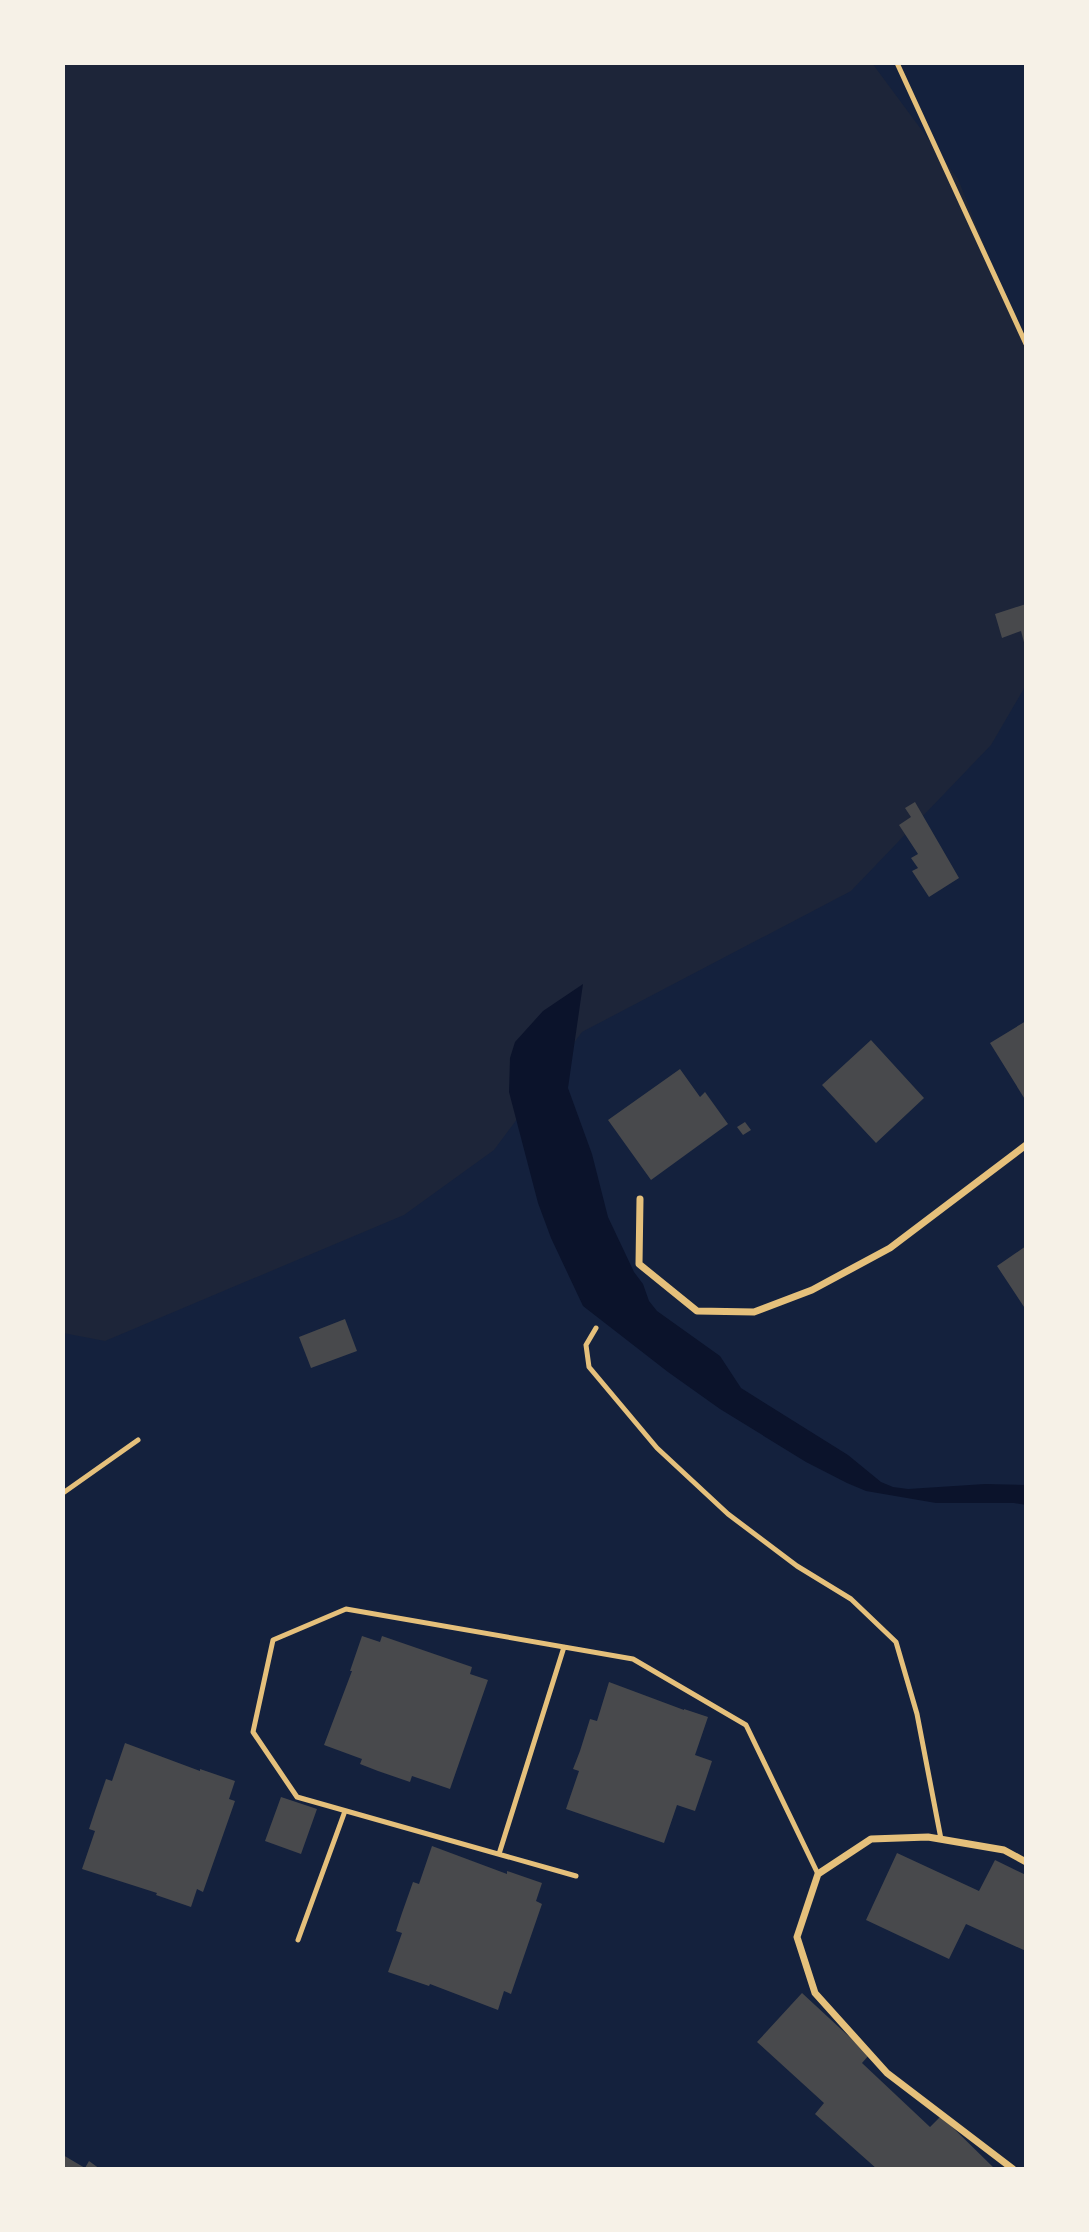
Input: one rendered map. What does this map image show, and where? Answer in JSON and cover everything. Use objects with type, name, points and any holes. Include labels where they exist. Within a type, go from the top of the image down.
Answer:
[{"type":"street","points":[[640,1199],[639,1264],[697,1311],[754,1312],[812,1290],[890,1248],[1026,1145]]},
{"type":"street","points":[[1013,2169],[887,2073],[815,1993],[797,1937],[818,1874],[871,1839],[941,1839],[1004,1850],[1026,1863]]},
{"type":"lane","points":[[897,63],[1026,344]]},
{"type":"lane","points":[[596,1328],[586,1345],[589,1367],[657,1448],[728,1514],[797,1566],[851,1599],[896,1642],[917,1714],[941,1839]]},
{"type":"lane","points":[[63,1493],[138,1440]]},
{"type":"lane","points":[[576,1876],[297,1797],[253,1732],[273,1640],[346,1609],[632,1659],[746,1725],[818,1874]]},
{"type":"lane","points":[[499,1854],[564,1647]]},
{"type":"lane","points":[[298,1940],[345,1811]]},
{"type":"shaded area","points":[[63,63],[872,63],[958,179],[1026,351],[1026,685],[991,745],[851,891],[582,1032],[494,1150],[404,1215],[105,1341],[63,1333]]},
{"type":"shaded area","points":[[583,984],[568,1088],[592,1154],[608,1217],[649,1301],[657,1311],[720,1356],[741,1388],[848,1455],[881,1482],[908,1489],[985,1484],[1026,1485],[1026,1505],[936,1503],[866,1491],[847,1483],[806,1462],[720,1409],[583,1306],[538,1203],[509,1092],[510,1058],[515,1042],[543,1011]]},
{"type":"building","points":[[1026,604],[1025,646],[1021,631],[1002,638],[995,614]]},
{"type":"building","points":[[915,802],[959,878],[929,897],[912,871],[918,868],[911,858],[918,854],[899,825],[911,817],[905,808]]},
{"type":"building","points":[[1026,1021],[1026,1101],[990,1043]]},
{"type":"building","points":[[871,1040],[924,1098],[876,1143],[822,1085]]},
{"type":"building","points":[[680,1069],[700,1097],[705,1092],[728,1124],[651,1180],[608,1120]]},
{"type":"building","points":[[745,1122],[751,1130],[743,1135],[737,1127]]},
{"type":"building","points":[[1026,1246],[1026,1310],[997,1266]]},
{"type":"building","points":[[345,1319],[357,1351],[311,1368],[299,1337]]},
{"type":"building","points":[[362,1636],[380,1642],[382,1636],[472,1667],[470,1674],[488,1680],[450,1789],[412,1776],[410,1782],[378,1771],[360,1764],[362,1759],[324,1745]]},
{"type":"building","points":[[609,1682],[708,1717],[695,1755],[712,1761],[695,1811],[677,1805],[664,1843],[566,1809],[579,1771],[573,1769],[590,1719],[597,1721]]},
{"type":"building","points":[[125,1743],[235,1781],[229,1799],[235,1801],[203,1892],[197,1889],[191,1907],[82,1869],[95,1831],[89,1829],[95,1811],[106,1779],[112,1781]]},
{"type":"building","points":[[281,1797],[317,1809],[301,1854],[265,1841]]},
{"type":"building","points":[[432,1846],[507,1874],[507,1871],[542,1883],[536,1901],[542,1904],[511,1994],[504,1991],[498,2010],[430,1984],[429,1986],[388,1972],[402,1933],[396,1931],[402,1913],[413,1882],[419,1884]]},
{"type":"building","points":[[897,1853],[979,1891],[995,1860],[1026,1875],[1026,1951],[966,1924],[949,1959],[866,1920]]},
{"type":"building","points":[[802,1993],[869,2055],[862,2063],[930,2127],[941,2116],[995,2169],[877,2169],[815,2114],[824,2103],[757,2042]]},
{"type":"building","points":[[63,2155],[85,2168],[89,2161],[100,2169],[63,2169]]}]
